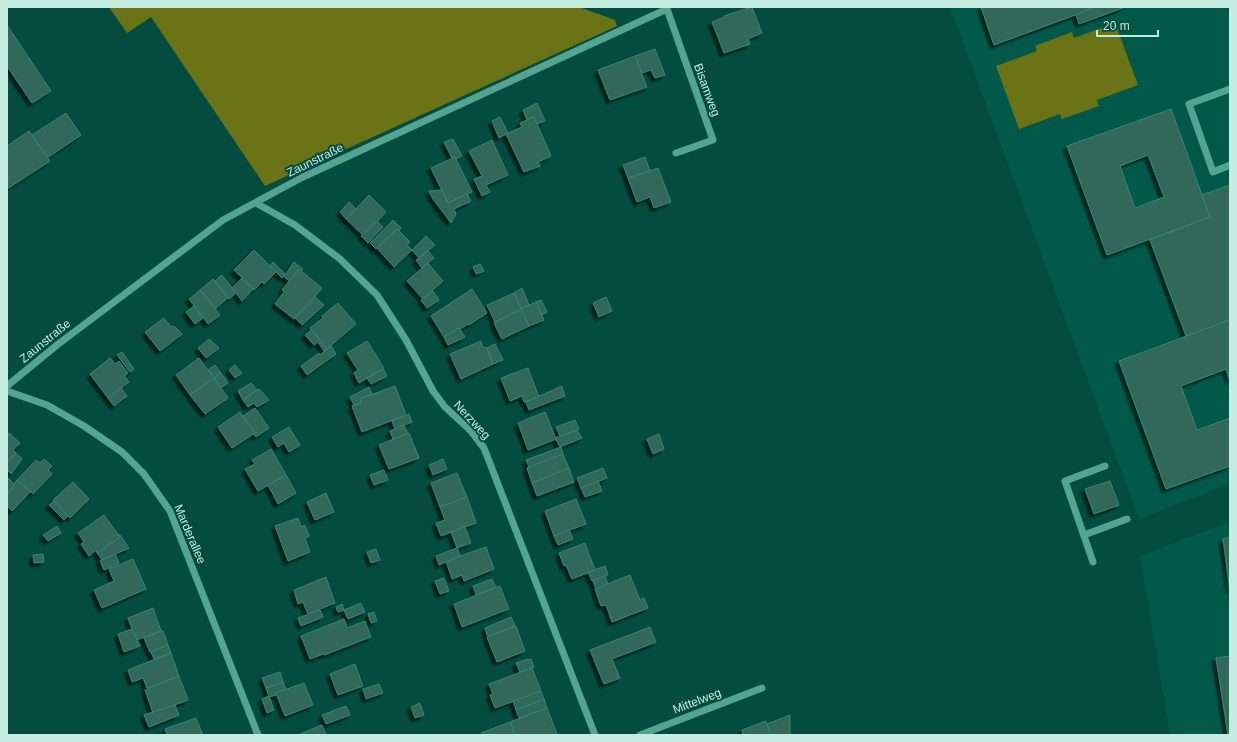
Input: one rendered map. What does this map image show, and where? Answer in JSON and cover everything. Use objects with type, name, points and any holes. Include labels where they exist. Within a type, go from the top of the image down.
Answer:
[{"type":"street","name":"Bisamweg","points":[[667,9],[713,140],[676,153]]},
{"type":"street","name":"Zaunstraße","points":[[7,386],[63,341],[223,220],[301,178],[667,9]]},
{"type":"street","points":[[1230,90],[1189,104],[1213,172],[1230,165]]},
{"type":"street","name":"Nerzweg","points":[[256,203],[296,225],[340,259],[377,295],[406,340],[433,391],[445,407],[471,431],[484,448],[595,735]]},
{"type":"street","name":"Marderallee","points":[[7,391],[47,405],[84,426],[122,452],[149,480],[170,511],[258,735]]},
{"type":"street","points":[[1093,562],[1065,481],[1105,466]]},
{"type":"street","points":[[1084,535],[1127,519]]},
{"type":"street","name":"Mittelweg","points":[[640,735],[762,688]]},
{"type":"shaded area","points":[[950,7],[1227,7],[1230,13],[1230,484],[1139,519]]},
{"type":"shaded area","points":[[1230,521],[1230,735],[1170,735],[1140,556]]},
{"type":"green space","points":[[109,7],[579,7],[615,20],[617,26],[265,186],[151,17],[127,33]]},
{"type":"green space","points":[[1115,23],[1138,85],[1097,100],[1099,106],[1062,119],[1060,114],[1019,129],[996,66],[1037,51],[1035,46],[1072,32],[1074,38]]},
{"type":"building","points":[[752,7],[762,33],[748,39],[750,44],[724,53],[712,22],[725,17],[724,16]]},
{"type":"building","points":[[981,7],[1094,7],[1094,8],[994,45]]},
{"type":"building","points":[[1094,7],[1125,7],[1079,24],[1076,15]]},
{"type":"building","points":[[7,25],[51,91],[32,103],[7,66]]},
{"type":"building","points":[[655,49],[665,75],[655,78],[651,70],[642,73],[635,56]]},
{"type":"building","points":[[635,56],[647,87],[610,100],[598,70]]},
{"type":"building","points":[[537,103],[545,121],[537,124],[534,117],[527,120],[523,110]]},
{"type":"building","points":[[1171,109],[1210,217],[1107,255],[1067,146]],"holes":[[[1148,155],[1164,197],[1135,208],[1120,166]]]},
{"type":"building","points":[[66,113],[81,135],[47,158],[32,135]]},
{"type":"building","points":[[500,117],[508,133],[499,138],[492,121]]},
{"type":"building","points":[[534,117],[551,156],[538,162],[540,166],[524,172],[506,134],[522,127],[520,123]]},
{"type":"building","points":[[29,131],[50,161],[7,189],[7,146]]},
{"type":"building","points":[[453,139],[462,156],[456,159],[455,157],[452,158],[444,142]]},
{"type":"building","points":[[492,140],[508,175],[486,185],[490,192],[482,196],[474,179],[482,176],[469,151]]},
{"type":"building","points":[[455,157],[472,192],[448,203],[431,168]]},
{"type":"building","points":[[645,157],[650,171],[628,178],[623,165]]},
{"type":"building","points":[[658,168],[671,202],[654,208],[650,197],[637,202],[628,178]]},
{"type":"building","points":[[1230,185],[1230,320],[1186,336],[1150,240],[1210,217],[1202,195]]},
{"type":"building","points":[[442,190],[448,203],[467,194],[471,201],[454,209],[456,214],[451,223],[433,199],[429,191]]},
{"type":"building","points":[[369,195],[386,212],[364,236],[346,219]]},
{"type":"building","points":[[349,202],[356,209],[346,219],[340,212]]},
{"type":"building","points":[[393,220],[401,228],[399,231],[397,229],[376,249],[370,243]]},
{"type":"building","points":[[377,221],[383,227],[368,243],[361,236]]},
{"type":"building","points":[[397,229],[410,242],[407,245],[412,250],[394,267],[377,248]]},
{"type":"building","points":[[426,236],[435,245],[419,258],[412,250]]},
{"type":"building","points":[[254,250],[276,272],[264,284],[262,282],[254,290],[234,270]]},
{"type":"building","points":[[428,251],[434,258],[422,268],[416,260]]},
{"type":"building","points":[[273,262],[285,274],[282,278],[270,266]]},
{"type":"building","points":[[294,262],[303,269],[301,271],[299,269],[290,281],[284,277]]},
{"type":"building","points":[[428,263],[443,281],[423,299],[407,281]]},
{"type":"building","points":[[480,264],[484,271],[476,274],[473,267]]},
{"type":"building","points":[[299,269],[322,288],[305,309],[304,307],[294,319],[275,304],[284,292],[282,290]]},
{"type":"building","points":[[222,275],[236,293],[229,299],[215,281]]},
{"type":"building","points":[[242,278],[253,289],[242,301],[232,288]]},
{"type":"building","points":[[213,279],[228,298],[215,309],[200,290]]},
{"type":"building","points":[[522,288],[529,305],[521,309],[514,293]]},
{"type":"building","points":[[472,289],[487,313],[469,325],[468,324],[460,329],[459,328],[444,337],[431,316]]},
{"type":"building","points":[[200,290],[220,315],[208,324],[189,299]]},
{"type":"building","points":[[433,291],[439,300],[427,308],[421,300]]},
{"type":"building","points":[[514,293],[521,309],[495,322],[487,305]]},
{"type":"building","points":[[315,297],[324,305],[302,325],[295,318]]},
{"type":"building","points":[[606,297],[612,311],[599,317],[593,303]]},
{"type":"building","points":[[541,300],[547,312],[542,315],[536,302]]},
{"type":"building","points":[[536,302],[544,320],[529,326],[521,309]]},
{"type":"building","points":[[338,303],[356,324],[327,349],[310,328]]},
{"type":"building","points":[[194,306],[203,318],[195,324],[186,312]]},
{"type":"building","points":[[521,309],[529,326],[502,339],[494,323]]},
{"type":"building","points":[[164,318],[171,327],[174,326],[182,334],[160,351],[145,332]]},
{"type":"building","points":[[1230,320],[1230,381],[1226,369],[1181,386],[1197,430],[1230,418],[1230,466],[1166,489],[1119,361]]},
{"type":"building","points":[[459,328],[465,337],[448,345],[444,337]]},
{"type":"building","points":[[311,330],[327,349],[324,351],[318,342],[314,345],[305,335]]},
{"type":"building","points":[[209,339],[219,348],[206,358],[198,348]]},
{"type":"building","points":[[367,341],[384,368],[359,383],[354,373],[358,370],[347,353]]},
{"type":"building","points":[[481,341],[483,348],[487,348],[493,364],[461,379],[450,354]]},
{"type":"building","points":[[495,344],[503,360],[493,364],[487,348]]},
{"type":"building","points":[[331,346],[336,354],[307,375],[301,366],[319,353],[320,355]]},
{"type":"building","points":[[122,352],[134,369],[130,372],[117,355]]},
{"type":"building","points":[[110,358],[115,364],[119,361],[128,373],[124,376],[129,382],[108,398],[90,374]]},
{"type":"building","points":[[199,358],[214,378],[190,395],[176,375]]},
{"type":"building","points":[[215,365],[221,373],[214,378],[208,370]]},
{"type":"building","points":[[235,365],[242,373],[235,378],[229,370]]},
{"type":"building","points":[[528,368],[539,397],[524,402],[522,396],[510,401],[501,378]]},
{"type":"building","points":[[383,369],[387,376],[371,384],[367,378]]},
{"type":"building","points":[[221,373],[228,383],[221,388],[214,378]]},
{"type":"building","points":[[214,378],[228,398],[205,414],[190,395]]},
{"type":"building","points":[[251,383],[257,390],[243,400],[238,391]]},
{"type":"building","points":[[395,386],[406,415],[362,432],[352,406],[361,403],[360,399]]},
{"type":"building","points":[[562,386],[565,396],[529,410],[526,402]]},
{"type":"building","points":[[369,387],[372,394],[360,399],[361,403],[354,405],[350,397]]},
{"type":"building","points":[[121,388],[127,396],[114,406],[108,398]]},
{"type":"building","points":[[259,389],[269,400],[257,407],[254,403],[248,407],[243,400]]},
{"type":"building","points":[[255,408],[269,428],[256,437],[254,434],[255,433],[243,416]]},
{"type":"building","points":[[240,412],[255,433],[232,448],[218,427]]},
{"type":"building","points":[[545,412],[556,439],[528,450],[518,423]]},
{"type":"building","points":[[409,414],[412,422],[395,429],[392,421]]},
{"type":"building","points":[[575,420],[579,429],[560,436],[556,427]]},
{"type":"building","points":[[404,425],[408,434],[393,439],[390,431]]},
{"type":"building","points":[[289,427],[300,445],[289,452],[284,443],[278,447],[272,437]]},
{"type":"building","points":[[577,430],[582,438],[560,447],[555,438]]},
{"type":"building","points":[[9,433],[20,443],[13,450],[16,453],[7,463],[7,434]]},
{"type":"building","points":[[409,433],[419,458],[389,469],[379,445]]},
{"type":"building","points":[[659,434],[664,449],[653,454],[647,439]]},
{"type":"building","points":[[561,447],[563,454],[529,467],[526,460]]},
{"type":"building","points":[[271,449],[286,475],[258,491],[245,469],[255,464],[252,460]]},
{"type":"building","points":[[16,453],[22,459],[11,474],[7,470],[7,463]]},
{"type":"building","points":[[563,454],[569,468],[532,483],[527,468]]},
{"type":"building","points":[[44,459],[52,466],[48,470],[52,474],[33,494],[17,480],[36,460],[40,463]]},
{"type":"building","points":[[443,459],[447,469],[433,475],[429,465]]},
{"type":"building","points":[[569,468],[574,482],[537,496],[532,483]]},
{"type":"building","points":[[603,468],[607,478],[581,488],[577,478]]},
{"type":"building","points":[[384,470],[388,480],[374,485],[370,475]]},
{"type":"building","points":[[457,473],[467,497],[440,507],[431,483]]},
{"type":"building","points":[[286,475],[296,493],[278,504],[268,485]]},
{"type":"building","points":[[8,478],[15,485],[7,494],[7,480]]},
{"type":"building","points":[[17,480],[30,492],[12,511],[7,506],[7,494],[15,485],[13,484]]},
{"type":"building","points":[[598,481],[602,491],[585,497],[581,488]]},
{"type":"building","points":[[1110,481],[1119,505],[1094,514],[1085,489]]},
{"type":"building","points":[[73,482],[89,499],[70,518],[53,500]]},
{"type":"building","points":[[326,493],[334,512],[315,520],[307,502]]},
{"type":"building","points":[[467,497],[476,523],[441,536],[436,523],[445,520],[440,507]]},
{"type":"building","points":[[576,499],[586,524],[554,536],[545,511]]},
{"type":"building","points":[[54,501],[68,516],[64,520],[49,505]]},
{"type":"building","points":[[104,515],[120,537],[98,553],[96,550],[89,556],[81,544],[84,542],[78,533]]},
{"type":"building","points":[[298,518],[301,527],[305,525],[309,536],[305,538],[310,552],[288,561],[275,526]]},
{"type":"building","points":[[57,526],[61,533],[48,541],[43,535]]},
{"type":"building","points":[[465,527],[471,543],[457,548],[451,532]]},
{"type":"building","points":[[569,530],[573,539],[558,545],[554,536]]},
{"type":"building","points":[[118,535],[120,535],[129,548],[102,560],[96,551],[98,553],[120,537]]},
{"type":"building","points":[[1230,537],[1230,590],[1223,539]]},
{"type":"building","points":[[585,543],[595,570],[572,579],[566,565],[564,566],[559,553]]},
{"type":"building","points":[[486,547],[494,569],[464,581],[462,575],[452,579],[446,561]]},
{"type":"building","points":[[457,548],[460,556],[439,565],[436,556]]},
{"type":"building","points":[[376,549],[380,560],[371,563],[367,552]]},
{"type":"building","points":[[43,554],[44,562],[34,563],[33,555]]},
{"type":"building","points":[[115,554],[119,563],[104,570],[100,561]]},
{"type":"building","points":[[133,559],[146,589],[102,608],[94,590],[114,581],[109,569]]},
{"type":"building","points":[[605,566],[608,575],[592,581],[588,572]]},
{"type":"building","points":[[630,575],[640,600],[644,598],[648,608],[612,622],[606,605],[601,606],[595,589]]},
{"type":"building","points":[[605,576],[608,584],[596,589],[593,581]]},
{"type":"building","points":[[326,577],[335,603],[308,614],[303,602],[298,604],[294,590]]},
{"type":"building","points":[[444,578],[449,591],[440,594],[435,581]]},
{"type":"building","points":[[492,579],[496,588],[476,595],[473,586]]},
{"type":"building","points":[[500,586],[509,609],[462,627],[454,604]]},
{"type":"building","points":[[361,603],[365,612],[348,619],[344,610]]},
{"type":"building","points":[[342,604],[344,610],[338,612],[336,607]]},
{"type":"building","points":[[153,608],[161,631],[136,640],[128,618]]},
{"type":"building","points":[[320,610],[323,617],[301,626],[298,618]]},
{"type":"building","points":[[374,612],[377,621],[371,623],[368,614]]},
{"type":"building","points":[[511,617],[515,626],[488,637],[485,628]]},
{"type":"building","points":[[344,619],[347,628],[365,621],[371,637],[310,659],[301,636]]},
{"type":"building","points":[[516,626],[525,651],[497,662],[487,637]]},
{"type":"building","points":[[650,627],[656,642],[612,659],[620,678],[604,684],[590,650]]},
{"type":"building","points":[[132,629],[140,646],[124,652],[118,634]]},
{"type":"building","points":[[163,631],[168,645],[150,652],[144,638]]},
{"type":"building","points":[[168,645],[171,653],[154,659],[151,652]]},
{"type":"building","points":[[171,653],[179,676],[147,688],[143,678],[132,682],[128,670]]},
{"type":"building","points":[[1230,656],[1230,735],[1228,735],[1216,658]]},
{"type":"building","points":[[531,659],[534,667],[520,672],[516,663]]},
{"type":"building","points":[[355,664],[363,686],[338,695],[330,674]]},
{"type":"building","points":[[532,668],[541,691],[495,708],[490,695],[493,694],[489,684]]},
{"type":"building","points":[[280,672],[283,682],[266,688],[262,678]]},
{"type":"building","points":[[179,676],[188,700],[153,713],[145,690]]},
{"type":"building","points":[[283,682],[286,689],[269,697],[266,688]]},
{"type":"building","points":[[304,683],[313,705],[285,716],[276,693]]},
{"type":"building","points":[[379,684],[383,693],[366,699],[363,689]]},
{"type":"building","points":[[541,691],[544,699],[516,710],[513,701]]},
{"type":"building","points":[[269,696],[274,710],[267,713],[262,699]]},
{"type":"building","points":[[544,699],[547,708],[519,718],[516,710]]},
{"type":"building","points":[[420,703],[424,715],[415,718],[411,707]]},
{"type":"building","points":[[175,705],[179,715],[149,727],[144,715]]},
{"type":"building","points":[[346,706],[350,715],[326,724],[322,715]]},
{"type":"building","points":[[547,708],[557,734],[515,735],[510,722]]},
{"type":"building","points":[[790,715],[790,734],[771,735],[767,724]]},
{"type":"building","points":[[196,718],[203,735],[167,735],[165,729]]},
{"type":"building","points":[[766,721],[771,735],[739,735],[743,734],[742,730]]},
{"type":"building","points":[[510,722],[515,735],[482,735],[481,733]]},
{"type":"building","points":[[322,725],[326,735],[298,735]]}]
